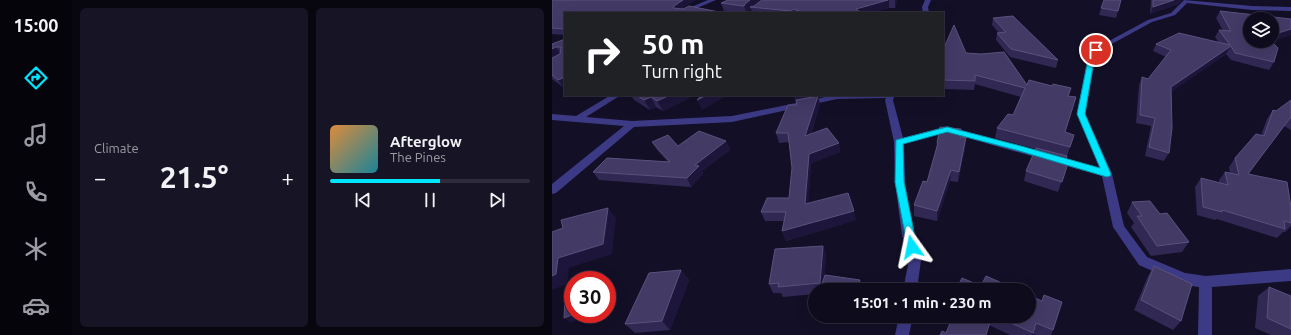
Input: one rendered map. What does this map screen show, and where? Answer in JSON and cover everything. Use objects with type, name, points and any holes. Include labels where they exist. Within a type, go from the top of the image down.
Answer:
[{"type":"street","points":[[683,12],[713,0]]},
{"type":"street","points":[[926,12],[925,7],[928,0]]},
{"type":"street","points":[[1291,9],[1252,8],[1186,1],[1173,14],[1150,21],[1096,50],[1091,60],[1081,114],[1107,174],[1119,227],[1143,262],[1184,278],[1206,282],[1291,276]]},
{"type":"street","points":[[579,118],[615,96]]},
{"type":"street","points":[[552,117],[579,118],[632,124],[692,119],[732,119],[837,97],[864,96]]},
{"type":"street","points":[[891,96],[889,100],[899,142],[900,182],[908,235],[915,260],[911,283]]},
{"type":"street","points":[[552,190],[632,124]]},
{"type":"street","points":[[899,142],[947,129],[1107,174]]},
{"type":"street","points":[[1205,335],[1206,282]]},
{"type":"street","points":[[902,335],[905,323]]},
{"type":"building","points":[[552,0],[683,0],[673,8],[683,9],[689,6],[719,12],[564,12],[564,29],[552,28]]},
{"type":"building","points":[[728,0],[750,0],[744,6],[721,3]]},
{"type":"building","points":[[762,0],[888,0],[856,9],[860,12],[802,12],[794,9],[791,11],[750,7]]},
{"type":"building","points":[[1104,0],[1121,0],[1118,11],[1101,8]]},
{"type":"building","points":[[1153,0],[1174,0],[1153,7]]},
{"type":"building","points":[[1220,11],[1243,14],[1243,48],[1278,48],[1274,62],[1235,53],[1231,46],[1171,87],[1172,128],[1169,153],[1149,147],[1155,118],[1140,115],[1142,77],[1148,79],[1171,50],[1156,44],[1179,33],[1230,45],[1219,30],[1231,31]]},
{"type":"building","points":[[1013,16],[1058,60],[1011,49],[997,33],[1006,32],[993,18]]},
{"type":"building","points":[[1279,18],[1291,19],[1291,29],[1279,33]]},
{"type":"building","points":[[954,25],[966,53],[981,54],[1004,52],[1027,85],[1029,80],[1052,86],[1053,84],[1071,88],[1068,96],[1076,97],[1065,132],[1074,135],[1070,147],[997,128],[1008,114],[1013,115],[1025,88],[975,75],[975,81],[944,80],[944,48]]},
{"type":"building","points":[[564,39],[564,78],[558,80],[552,75],[552,58],[560,54],[561,47],[552,49],[552,44]]},
{"type":"building","points":[[638,96],[668,96],[657,101],[651,97],[644,100]]},
{"type":"building","points":[[818,96],[805,136],[827,128],[839,143],[809,154],[805,204],[848,193],[854,211],[782,231],[786,212],[761,212],[767,198],[789,198],[792,168],[788,133],[776,133],[788,105],[797,105],[796,100]]},
{"type":"building","points":[[1291,100],[1291,118],[1248,174],[1287,182],[1291,207],[1291,223],[1284,221],[1285,229],[1222,210],[1222,212],[1203,207],[1201,178],[1228,185],[1225,172],[1239,175],[1235,158],[1256,134],[1264,136],[1273,110],[1276,111]]},
{"type":"building","points":[[940,127],[961,129],[960,137],[966,137],[959,172],[951,170],[937,211],[914,205],[923,181],[927,182],[938,143]]},
{"type":"building","points":[[699,131],[726,141],[695,165],[699,166],[687,178],[593,172],[607,158],[670,162],[652,142],[668,135],[678,146]]},
{"type":"building","points":[[1036,148],[1067,156],[1066,159],[1069,160],[1062,182],[1026,171]]},
{"type":"building","points":[[1150,201],[1160,214],[1167,213],[1189,242],[1157,246],[1137,216],[1142,216],[1132,202]]},
{"type":"building","points":[[608,208],[603,244],[558,258],[556,274],[552,276],[552,232],[563,228],[561,220]]},
{"type":"building","points":[[823,246],[820,283],[778,287],[779,283],[769,284],[775,249]]},
{"type":"building","points":[[1154,266],[1192,284],[1181,321],[1141,300]]},
{"type":"building","points":[[681,270],[662,321],[625,324],[649,273]]},
{"type":"building","points":[[825,275],[860,280],[859,283],[822,283]]},
{"type":"building","points":[[986,276],[1002,283],[982,283]]},
{"type":"building","points":[[962,278],[974,283],[960,283]]},
{"type":"building","points":[[1269,287],[1291,296],[1291,329],[1267,318]]},
{"type":"building","points":[[1044,295],[1062,302],[1053,330],[1036,323],[1036,298],[1042,301]]},
{"type":"building","points":[[950,323],[990,323],[986,335],[940,335],[942,331],[946,333]]},
{"type":"building","points":[[1011,323],[1036,323],[1033,333]]},
{"type":"route","points":[[912,247],[908,235],[900,182],[899,142],[947,129],[1107,174],[1081,114],[1091,60],[1096,50]]}]
